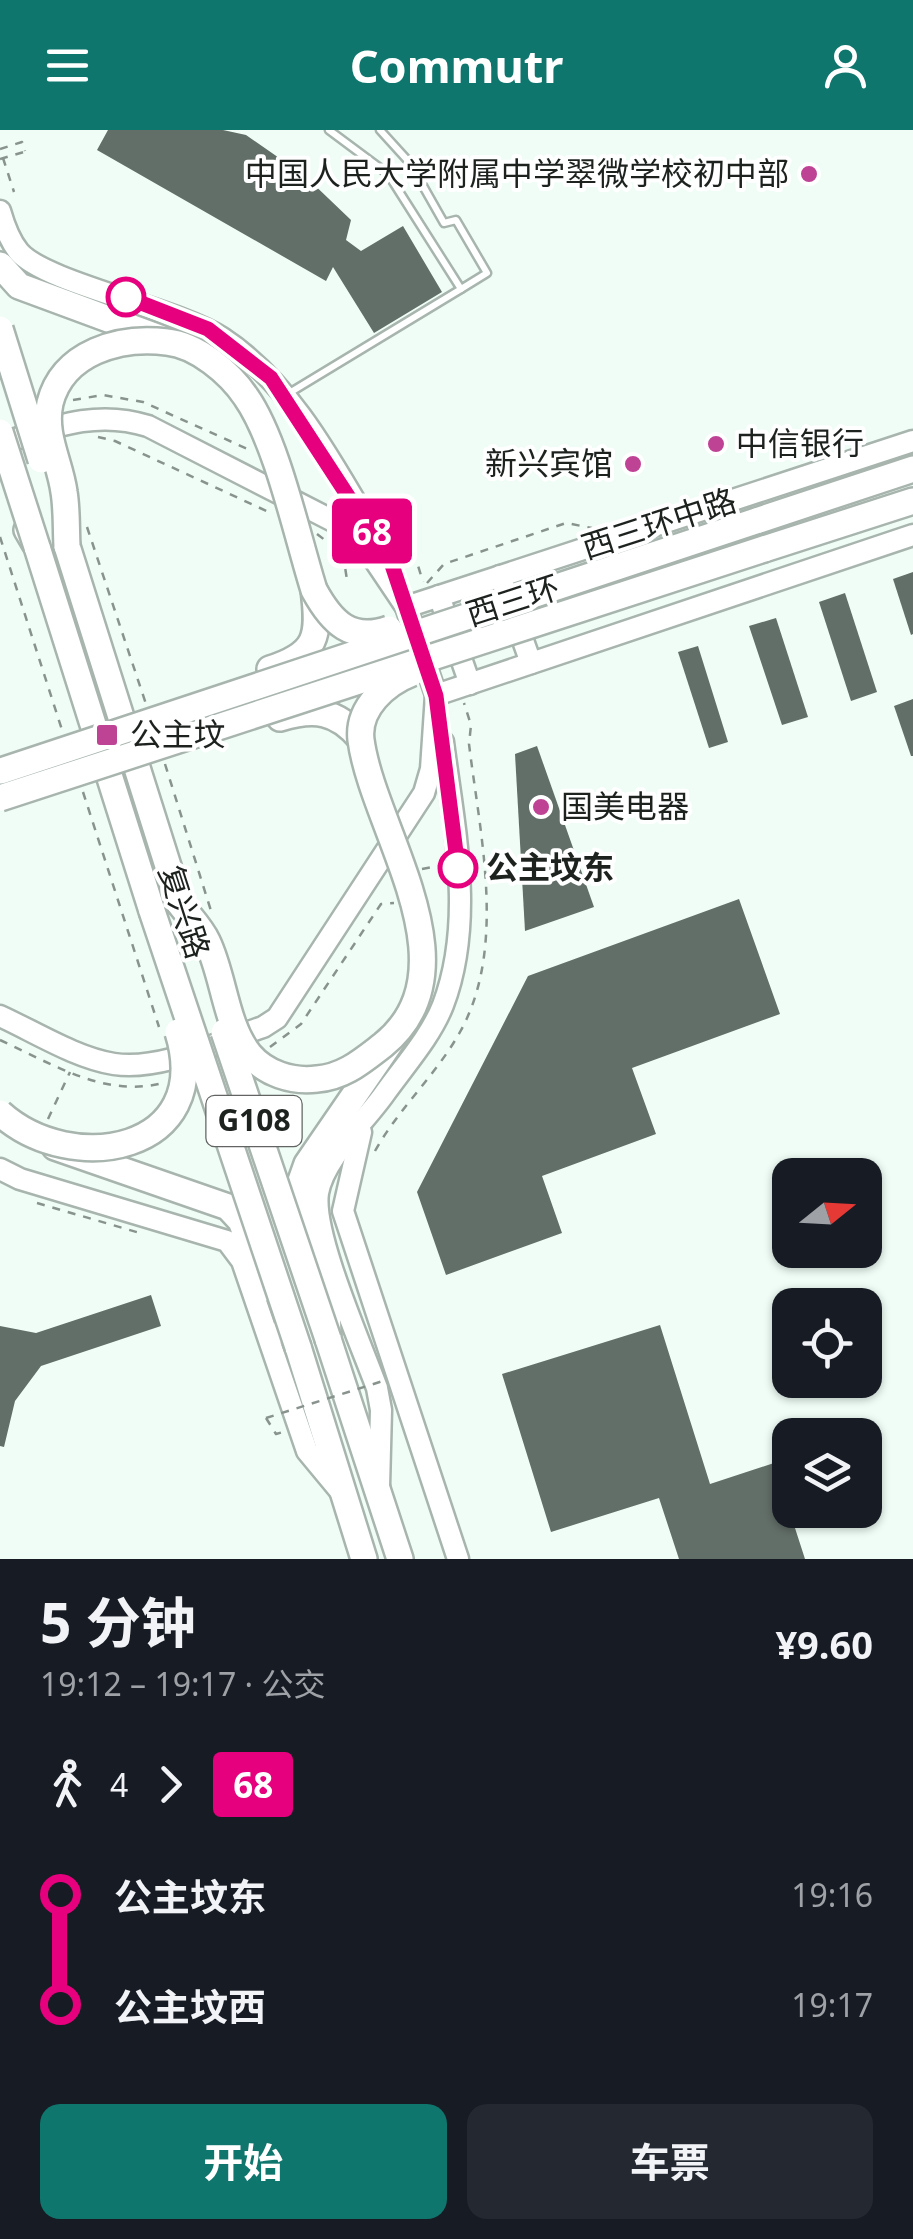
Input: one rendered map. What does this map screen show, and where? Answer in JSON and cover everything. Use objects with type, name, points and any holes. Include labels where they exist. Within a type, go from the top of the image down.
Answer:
[{"type":"highway","points":[[0,265],[5,276],[20,286],[208,360],[248,399],[265,436],[314,590],[317,622],[308,651],[300,659],[247,677],[222,712],[248,728],[318,710],[349,725],[360,738],[418,918],[422,945],[416,992],[398,1033],[298,1184],[299,1210],[328,1296],[328,1339]]},
{"type":"highway","name":"复兴路","points":[[0,329],[180,904],[400,1559]]},
{"type":"highway","points":[[68,546],[64,490],[48,421],[58,384],[93,351],[115,344],[169,342]]},
{"type":"highway","name":"复兴路","points":[[0,432],[364,1559]]},
{"type":"highway","name":"西三环","points":[[2,785],[450,636],[756,521],[913,469]]},
{"type":"highway","points":[[0,472],[37,547]]},
{"type":"highway","name":"西三环","points":[[450,636],[764,549],[913,501]]},
{"type":"highway","points":[[314,590],[333,620],[362,635],[422,619],[450,636],[441,663],[401,678],[370,704],[360,738]]},
{"type":"highway","points":[[180,904],[206,939],[241,1040],[266,1068],[298,1080],[331,1078],[359,1064],[398,1033]]},
{"type":"highway","points":[[41,1141],[89,1148],[126,1144],[153,1132],[172,1113],[180,1097],[185,1062],[153,954],[152,912]]},
{"type":"highway","points":[[0,1113],[41,1141],[75,1156],[228,1207],[241,1221],[275,1310],[298,1346]]},
{"type":"street","points":[[0,211],[10,239],[32,263],[208,329],[255,362],[285,396],[391,562],[436,696],[431,769],[424,793],[277,1018],[263,1027],[164,1059],[130,1064],[95,1058],[0,1016]]},
{"type":"street","points":[[0,444],[84,419],[124,418],[148,426],[339,524],[369,552],[406,607]]},
{"type":"street","name":"西三环中路","points":[[406,607],[913,441]]},
{"type":"street","points":[[436,696],[913,535]]},
{"type":"street","points":[[500,576],[530,663]]},
{"type":"street","points":[[439,596],[470,684]]},
{"type":"street","name":"复兴路","points":[[379,1492],[381,1410],[377,1388],[318,1211],[321,1182],[435,1022],[459,940],[458,870],[436,696]]},
{"type":"street","name":"复兴路","points":[[362,1126],[343,1211],[458,1559]]},
{"type":"street","name":"复兴路","points":[[0,1169],[20,1179],[227,1241],[242,1261],[307,1451],[345,1498]]},
{"type":"lane","points":[[329,130],[388,174],[460,289]]},
{"type":"lane","points":[[285,396],[487,272],[456,220],[444,224],[410,163],[380,130]]},
{"type":"path","points":[[0,149],[22,142],[25,151],[2,159],[14,192]]},
{"type":"path","points":[[90,437],[115,441],[276,515]]},
{"type":"path","points":[[86,523],[150,717]]},
{"type":"path","points":[[406,607],[444,564],[548,529],[574,523],[617,537]]},
{"type":"path","points":[[311,531],[338,546],[346,562],[347,580]]},
{"type":"path","points":[[0,537],[68,748]]},
{"type":"path","points":[[162,754],[215,922]]},
{"type":"path","points":[[81,786],[158,1024]]},
{"type":"path","points":[[368,1163],[392,1120],[452,1046],[472,1009],[485,932],[482,860]]},
{"type":"path","points":[[61,1092],[70,1072]]},
{"type":"path","points":[[298,1427],[276,1434],[266,1418],[386,1380]]},
{"type":"building","points":[[108,130],[223,130],[246,135],[305,176],[351,220],[346,240],[361,251],[403,226],[442,292],[374,333],[333,267],[326,281],[97,150]]},
{"type":"building","points":[[913,572],[913,634],[911,635],[893,579]]},
{"type":"building","points":[[845,593],[877,692],[851,701],[819,602]]},
{"type":"building","points":[[776,618],[808,717],[782,725],[749,626]]},
{"type":"building","points":[[698,646],[728,742],[709,748],[678,652]]},
{"type":"building","points":[[913,699],[913,756],[911,756],[894,706]]},
{"type":"building","points":[[537,746],[594,907],[525,931],[515,754]]},
{"type":"building","points":[[739,899],[780,1014],[632,1068],[656,1134],[542,1176],[562,1233],[446,1275],[417,1192],[528,976]]},
{"type":"building","points":[[151,1295],[161,1326],[41,1366],[15,1401],[4,1447],[0,1446],[0,1326],[36,1333]]},
{"type":"building","points":[[660,1325],[710,1484],[772,1464],[772,1528],[795,1528],[805,1559],[679,1559],[659,1498],[551,1532],[502,1374]]},
{"type":"bus line","name":"68","points":[[126,297],[208,329],[271,378],[391,562],[436,696],[458,868]]},
{"type":"place","name":"中国人民大学附属中学翠微学校初中部","points":[[809,174]]},
{"type":"place","name":"中信银行","points":[[716,444]]},
{"type":"place","name":"新兴宾馆","points":[[633,464]]},
{"type":"place","name":"公主坟","points":[[107,735]]},
{"type":"place","name":"国美电器","points":[[541,807]]},
{"type":"place","name":"公主坟东","points":[[458,868]]}]
